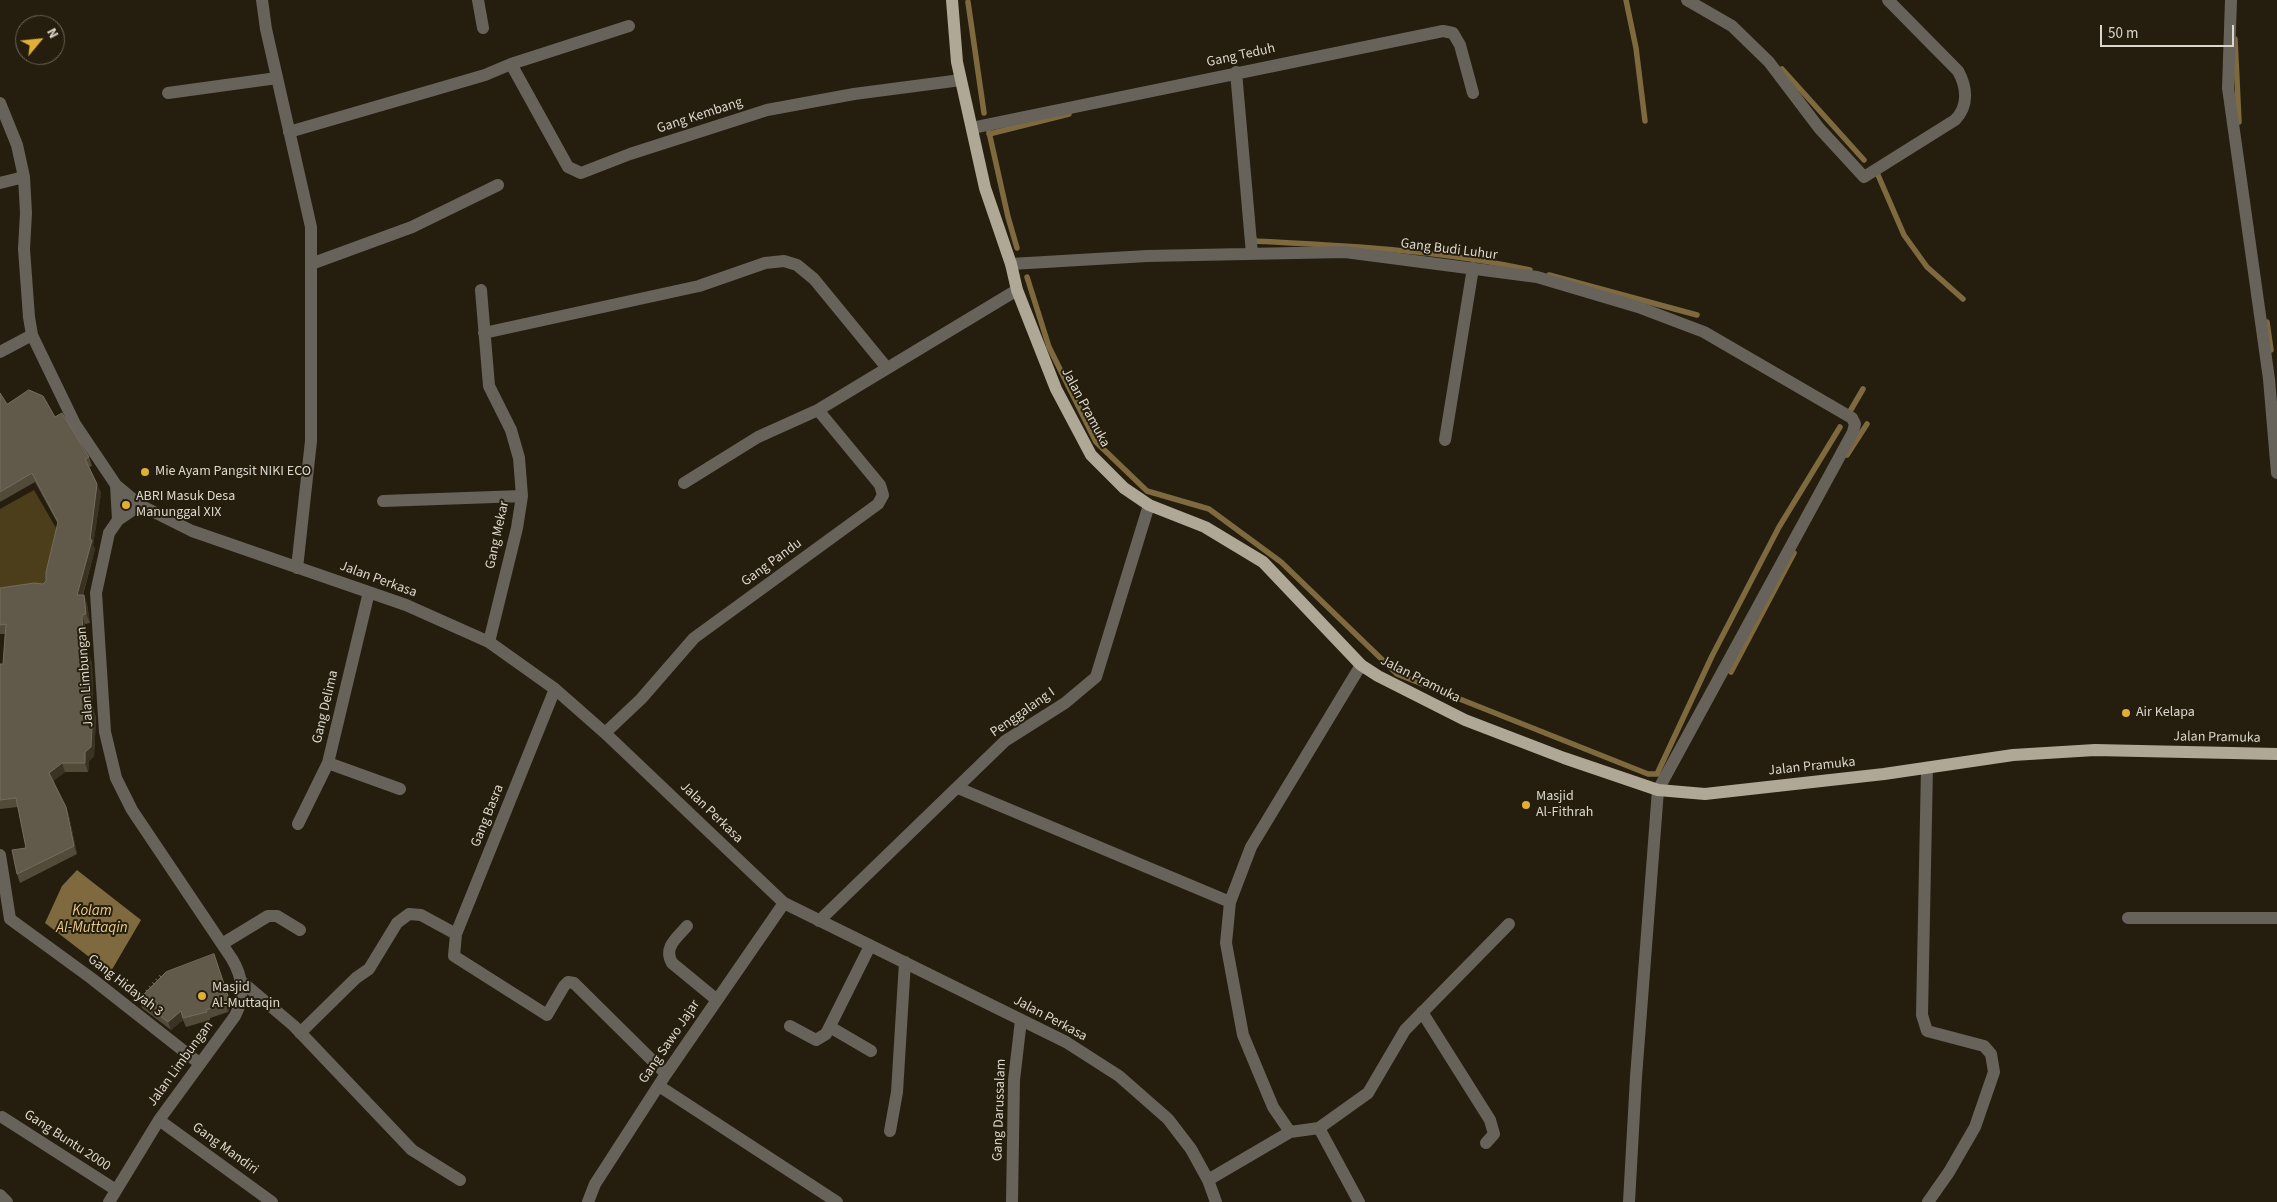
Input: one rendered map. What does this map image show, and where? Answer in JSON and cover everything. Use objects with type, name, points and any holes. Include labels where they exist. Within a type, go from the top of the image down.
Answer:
[{"type":"main road","name":"Jalan Pramuka","points":[[952,0],[957,62],[985,188],[1011,264],[1017,290],[1056,389],[1091,455],[1124,488],[1149,505],[1205,527],[1263,562],[1361,665],[1378,676],[1465,720],[1564,758],[1658,790],[1704,794],[1927,768],[2014,755],[2095,750],[2277,754]]},
{"type":"street","points":[[262,0],[266,29],[311,227],[311,441],[297,568]]},
{"type":"street","points":[[478,0],[483,28]]},
{"type":"street","points":[[1687,0],[1732,26],[1769,62],[1819,128],[1864,177],[1956,120],[1962,113],[1966,98],[1965,83],[1958,71],[1888,0]]},
{"type":"street","points":[[2230,0],[2228,88],[2269,379],[2277,473]]},
{"type":"street","points":[[289,132],[485,75],[511,64],[629,26]]},
{"type":"street","name":"Gang Teduh","points":[[972,128],[1236,72],[1443,31],[1453,33],[1460,45],[1473,93]]},
{"type":"street","name":"Gang Kembang","points":[[511,64],[568,167],[581,173],[630,154],[768,110],[854,94],[961,80]]},
{"type":"street","points":[[1236,72],[1252,254]]},
{"type":"street","points":[[168,93],[277,78]]},
{"type":"street","points":[[0,104],[18,145],[24,177],[26,213],[24,249],[32,335],[75,424],[116,485],[118,520],[140,506]]},
{"type":"street","points":[[0,182],[24,177]]},
{"type":"street","points":[[311,264],[412,227],[498,185]]},
{"type":"street","name":"Gang Budi Luhur","points":[[1011,264],[1147,256],[1345,252],[1537,277],[1638,307],[1704,332],[1852,418],[1855,424],[1854,432],[1658,790]]},
{"type":"street","points":[[484,333],[699,286],[765,263],[784,261],[797,265],[814,278],[887,368]]},
{"type":"street","points":[[1445,440],[1473,268]]},
{"type":"street","name":"Gang Mekar","points":[[481,290],[489,386],[511,430],[519,458],[522,496],[517,528],[489,642]]},
{"type":"street","points":[[684,482],[758,437],[818,410],[1017,290]]},
{"type":"street","points":[[0,352],[32,335]]},
{"type":"street","name":"Gang Pandu","points":[[605,733],[641,700],[694,638],[878,504],[882,495],[880,484],[818,410]]},
{"type":"street","name":"Jalan Perkasa","points":[[116,485],[140,506],[192,531],[406,605],[489,642],[555,689],[605,733],[784,903],[1066,1042],[1119,1076],[1168,1119],[1191,1149],[1208,1180],[1216,1202]]},
{"type":"street","points":[[383,501],[522,496]]},
{"type":"street","name":"Penggalang I","points":[[819,921],[1005,741],[1065,702],[1096,677],[1149,505]]},
{"type":"street","name":"Jalan Limbungan","points":[[109,1202],[160,1120],[240,1007],[242,997],[241,982],[237,968],[132,810],[116,778],[105,732],[96,593],[107,539],[118,520]]},
{"type":"street","name":"Gang Delima","points":[[298,824],[328,763],[369,592]]},
{"type":"street","points":[[1290,1132],[1273,1107],[1243,1035],[1226,942],[1230,902],[1252,847],[1361,665]]},
{"type":"street","name":"Gang Basra","points":[[555,689],[456,934],[454,956],[547,1015],[564,986],[568,982],[574,982],[666,1074]]},
{"type":"street","points":[[328,763],[400,789]]},
{"type":"street","points":[[1927,768],[1922,1015],[1924,1025],[1928,1031],[1984,1046],[1991,1054],[1994,1072],[1975,1127],[1949,1172],[1928,1202]]},
{"type":"street","points":[[958,788],[1230,902]]},
{"type":"street","points":[[1630,1202],[1636,1077],[1658,790]]},
{"type":"street","name":"Gang Hidayah 3","points":[[0,855],[10,918],[91,978],[199,1063]]},
{"type":"street","name":"Gang Sawo Jajar","points":[[588,1202],[595,1184],[666,1074],[784,903]]},
{"type":"street","points":[[300,1033],[356,978],[368,969],[397,923],[409,914],[421,915],[456,934]]},
{"type":"street","points":[[222,944],[268,916],[277,916],[300,930]]},
{"type":"street","points":[[2128,918],[2277,918]]},
{"type":"street","points":[[1208,1180],[1290,1132],[1319,1128],[1368,1093],[1405,1030],[1509,924]]},
{"type":"street","points":[[687,926],[669,947],[668,955],[672,963],[717,1000]]},
{"type":"street","points":[[790,1026],[816,1040],[826,1034],[870,946]]},
{"type":"street","points":[[890,1132],[897,1092],[905,962]]},
{"type":"street","points":[[241,982],[300,1033],[412,1150],[460,1180]]},
{"type":"street","points":[[1422,1012],[1490,1120],[1494,1134],[1486,1143]]},
{"type":"street","name":"Gang Darussalam","points":[[1012,1202],[1014,1080],[1021,1020]]},
{"type":"street","points":[[830,1026],[871,1051]]},
{"type":"street","points":[[659,1086],[837,1202]]},
{"type":"street","name":"Gang Buntu 2000","points":[[2,1117],[116,1190]]},
{"type":"street","name":"Gang Mandiri","points":[[160,1120],[272,1202]]},
{"type":"street","points":[[1319,1128],[1359,1202]]},
{"type":"street","points":[[0,1194],[7,1202]]},
{"type":"path","points":[[138,1000],[161,975],[165,982]]},
{"type":"shaded area","points":[[34,490],[59,533],[44,591],[0,597],[0,509]]},
{"type":"water","name":"Kolam Al-Muttaqin","points":[[77,870],[141,920],[110,973],[45,923],[62,886]]},
{"type":"building","points":[[29,390],[43,396],[55,417],[62,413],[89,457],[85,459],[97,484],[90,540],[92,540],[77,595],[84,595],[86,614],[82,615],[84,654],[88,654],[90,709],[93,709],[91,747],[85,752],[85,763],[62,763],[49,773],[66,807],[74,846],[17,874],[12,850],[26,848],[16,798],[0,800],[0,664],[3,664],[6,624],[0,625],[0,588],[34,583],[43,584],[46,581],[46,572],[58,522],[32,473],[0,492],[0,393],[7,404]]},
{"type":"building","points":[[214,954],[228,996],[225,1003],[206,1010],[207,1012],[183,1018],[181,1011],[168,1022],[139,999],[166,972]]},
{"type":"waterway","points":[[1626,0],[1636,48],[1645,121]]},
{"type":"waterway","points":[[968,2],[984,113]]},
{"type":"waterway","points":[[2235,39],[2239,122]]},
{"type":"waterway","points":[[1782,69],[1864,160]]},
{"type":"waterway","points":[[989,134],[1069,114]]},
{"type":"waterway","points":[[989,132],[1017,248]]},
{"type":"waterway","points":[[1878,175],[1904,235],[1927,267],[1963,299]]},
{"type":"waterway","points":[[1254,239],[1254,241],[1428,253],[1530,270]]},
{"type":"waterway","points":[[1549,275],[1697,315]]},
{"type":"waterway","points":[[1027,277],[1049,347],[1096,442],[1147,491],[1209,509],[1281,562],[1397,674],[1648,774],[1658,774]]},
{"type":"waterway","points":[[2267,322],[2271,350]]},
{"type":"waterway","points":[[1849,413],[1863,389]]},
{"type":"waterway","points":[[1847,455],[1867,424]]},
{"type":"waterway","points":[[1657,774],[1712,656],[1779,527],[1840,427]]},
{"type":"waterway","points":[[1731,672],[1794,553]]},
{"type":"place","name":"Mie Ayam Pangsit NIKI ECO","points":[[145,472]]},
{"type":"place","name":"ABRI Masuk Desa Manunggal XIX","points":[[126,505]]},
{"type":"place","name":"Air Kelapa","points":[[2126,713]]},
{"type":"place","name":"Masjid Al-Fithrah","points":[[1526,805]]},
{"type":"place","name":"Masjid Al-Muttaqin","points":[[202,996]]}]
